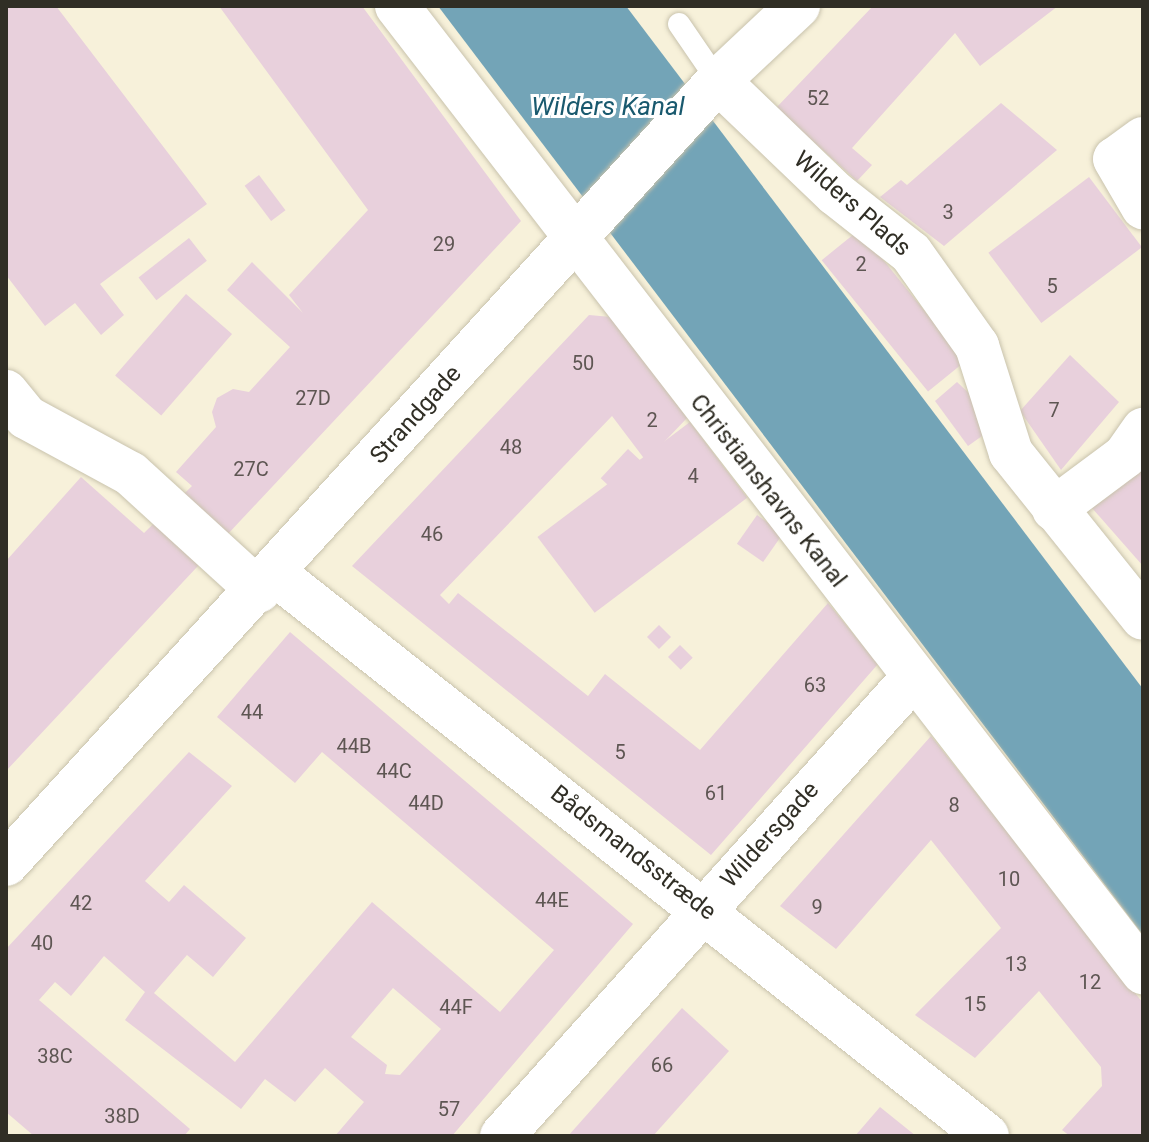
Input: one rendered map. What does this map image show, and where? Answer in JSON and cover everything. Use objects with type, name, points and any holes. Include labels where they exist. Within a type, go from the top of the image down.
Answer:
[{"type":"street","name":"Christianshavns Kanal","points":[[397,6],[912,679],[1143,972]]},
{"type":"street","points":[[718,81],[798,6]]},
{"type":"street","name":"Strandgade","points":[[6,864],[267,583],[718,81]]},
{"type":"street","name":"Wilders Plads","points":[[718,81],[836,194],[911,253],[977,346],[1011,453],[1143,618]]},
{"type":"street","points":[[1143,139],[1115,159],[1143,207]]},
{"type":"street","points":[[6,392],[26,417],[131,474],[267,583]]},
{"type":"street","points":[[1054,509],[1125,456],[1143,430]]},
{"type":"street","name":"Bådsmandsstræde","points":[[267,583],[704,908],[987,1136]]},
{"type":"street","name":"Wildersgade","points":[[502,1136],[912,679]]},
{"type":"lane","points":[[679,24],[718,81]]},
{"type":"water","name":"Wilders Kanal","points":[[438,6],[626,6],[1143,689],[1143,935]]},
{"type":"building","points":[[6,6],[56,6],[207,204],[100,284],[124,315],[101,335],[75,303],[45,326],[6,275]]},
{"type":"building","points":[[219,6],[362,6],[521,221],[6,771],[6,561],[81,477],[144,533],[192,486],[176,472],[216,427],[212,412],[217,398],[233,389],[249,392],[290,347],[227,290],[252,262],[303,313],[289,295],[368,210]]},
{"type":"building","points":[[873,6],[1058,6],[980,66],[955,33],[852,148],[872,165],[857,181],[776,108]]},
{"type":"building","points":[[1001,103],[1057,150],[944,246],[880,197],[901,180],[907,185]]},
{"type":"building","points":[[259,175],[285,210],[271,221],[245,186]]},
{"type":"building","points":[[1089,177],[1142,247],[1041,323],[988,253]]},
{"type":"building","points":[[859,230],[965,361],[928,392],[822,260]]},
{"type":"building","points":[[189,238],[207,261],[156,300],[139,277]]},
{"type":"building","points":[[186,294],[232,334],[161,416],[115,376]]},
{"type":"building","points":[[589,315],[611,317],[687,418],[646,461],[612,416],[440,595],[449,604],[458,593],[588,696],[605,674],[700,750],[828,603],[878,664],[711,855],[352,566]]},
{"type":"building","points":[[1070,355],[1119,402],[1061,470],[1020,411]]},
{"type":"building","points":[[957,382],[971,395],[980,420],[982,436],[968,446],[935,401]]},
{"type":"building","points":[[690,422],[747,498],[595,613],[537,537]]},
{"type":"building","points":[[628,449],[641,461],[614,491],[601,478]]},
{"type":"building","points":[[1143,470],[1143,566],[1092,508]]},
{"type":"building","points":[[757,515],[783,533],[763,562],[737,544]]},
{"type":"building","points":[[659,625],[671,637],[659,649],[647,637]]},
{"type":"building","points":[[290,632],[633,924],[452,1136],[335,1136],[364,1102],[325,1068],[295,1102],[265,1079],[241,1109],[125,1020],[145,992],[104,956],[71,996],[55,982],[39,1000],[190,1129],[184,1136],[34,1136],[6,1112],[6,949],[189,752],[232,786],[145,881],[169,902],[184,885],[246,938],[213,977],[187,955],[154,993],[235,1062],[372,902],[500,1012],[554,950],[322,752],[295,783],[217,717]],"holes":[[[393,988],[441,1029],[400,1075],[385,1074],[387,1065],[351,1037]]]},
{"type":"building","points":[[680,645],[693,658],[681,670],[668,657]]},
{"type":"building","points":[[931,736],[1143,1003],[1143,1136],[1070,1136],[1062,1130],[1102,1086],[1101,1067],[1039,991],[975,1058],[915,1015],[1001,928],[931,840],[836,949],[780,906]]},
{"type":"building","points":[[682,1008],[729,1051],[653,1136],[568,1136]]},
{"type":"building","points":[[880,1107],[916,1136],[855,1136]]}]
